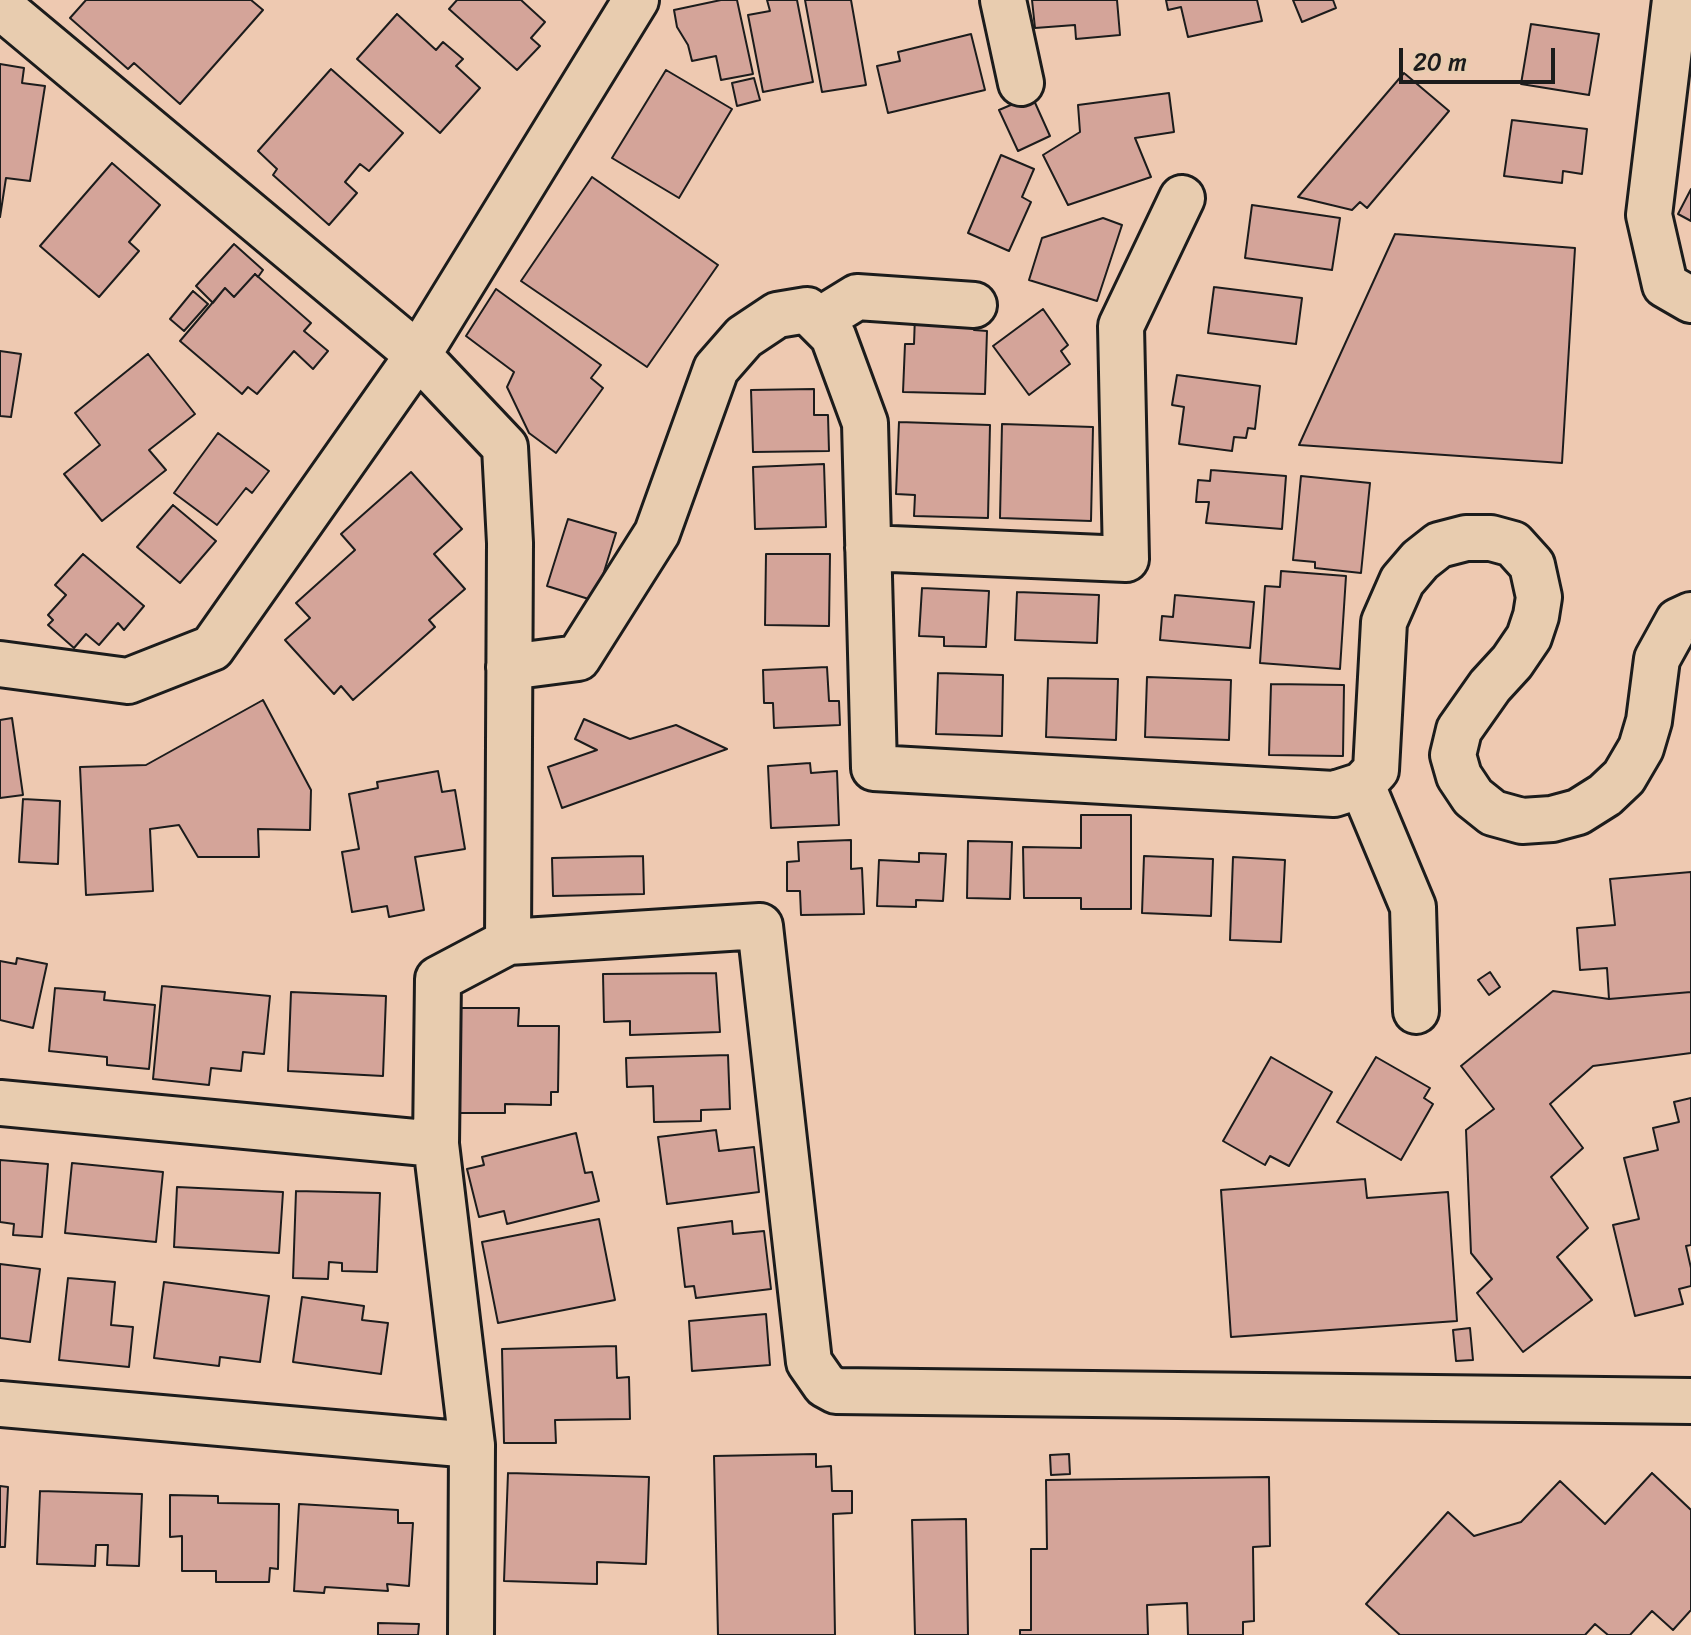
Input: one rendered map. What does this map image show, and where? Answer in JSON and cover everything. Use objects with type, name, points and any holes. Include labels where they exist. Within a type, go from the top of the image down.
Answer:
[{"type":"street","points":[[0,664],[128,681],[212,648],[418,355],[636,0]]},
{"type":"street","points":[[1003,0],[1021,83]]},
{"type":"street","points":[[1675,0],[1679,74],[1649,215],[1665,285],[1691,300]]},
{"type":"street","points":[[0,6],[418,355],[505,447],[510,543],[508,942]]},
{"type":"street","points":[[868,548],[1126,559],[1121,326],[1182,198]]},
{"type":"street","points":[[818,321],[857,297],[974,305]]},
{"type":"street","points":[[509,667],[578,658],[657,533],[716,369],[744,337],[777,315],[807,310],[833,336],[865,423],[874,768],[1334,794],[1362,785],[1376,770],[1384,622],[1402,581],[1420,560],[1439,545],[1466,538],[1491,538],[1513,544],[1532,565],[1539,597],[1536,616],[1529,637],[1459,730],[1453,755],[1459,776],[1473,797],[1493,813],[1522,821],[1552,819],[1578,812],[1605,795],[1624,777],[1641,748],[1649,721],[1657,659],[1678,621],[1691,615]]},
{"type":"street","points":[[1362,785],[1413,907],[1416,1011]]},
{"type":"street","points":[[471,1635],[472,1445],[436,1144],[438,979],[508,942],[760,926],[809,1362],[825,1385],[836,1391],[1691,1401]]},
{"type":"street","points":[[0,1103],[436,1144]]},
{"type":"street","points":[[0,1404],[472,1445]]},
{"type":"building","points":[[86,0],[251,0],[263,10],[180,104],[134,63],[128,69],[70,18]]},
{"type":"building","points":[[457,0],[521,0],[545,22],[531,38],[540,46],[517,70],[449,9]]},
{"type":"building","points":[[721,0],[737,0],[753,74],[721,80],[716,56],[692,61],[688,45],[677,27],[674,10]]},
{"type":"building","points":[[767,0],[797,0],[813,82],[763,92],[748,15],[770,11]]},
{"type":"building","points":[[805,0],[851,0],[866,85],[822,92]]},
{"type":"building","points":[[1032,0],[1117,0],[1120,35],[1076,39],[1075,25],[1035,28]]},
{"type":"building","points":[[1166,0],[1257,0],[1262,21],[1188,37],[1181,7],[1168,10]]},
{"type":"building","points":[[1293,0],[1333,0],[1336,8],[1302,22]]},
{"type":"building","points":[[397,14],[436,50],[443,42],[463,59],[456,66],[480,88],[440,133],[357,59]]},
{"type":"building","points":[[1531,24],[1599,34],[1589,95],[1521,84]]},
{"type":"building","points":[[971,34],[985,90],[888,113],[877,66],[900,61],[898,52]]},
{"type":"building","points":[[0,64],[24,68],[22,83],[45,86],[30,181],[6,178],[0,217]]},
{"type":"building","points":[[331,69],[403,133],[369,171],[360,164],[345,182],[357,193],[329,225],[273,175],[277,169],[258,151]]},
{"type":"building","points":[[666,70],[732,109],[679,198],[612,158]]},
{"type":"building","points":[[1404,73],[1449,111],[1367,208],[1360,202],[1352,210],[1298,197]]},
{"type":"building","points":[[754,78],[760,100],[737,106],[732,83]]},
{"type":"building","points":[[1169,93],[1174,132],[1135,138],[1151,177],[1068,205],[1043,155],[1080,132],[1078,105]]},
{"type":"building","points":[[1032,96],[1050,136],[1018,151],[999,110]]},
{"type":"building","points":[[1512,120],[1587,129],[1582,174],[1563,171],[1562,183],[1504,176]]},
{"type":"building","points":[[1001,155],[1034,169],[1022,197],[1031,202],[1009,251],[968,233]]},
{"type":"building","points":[[112,163],[160,205],[129,242],[139,251],[99,297],[40,246]]},
{"type":"building","points":[[592,177],[718,265],[647,367],[521,281]]},
{"type":"building","points":[[1691,189],[1691,221],[1678,214]]},
{"type":"building","points":[[1252,205],[1340,218],[1332,270],[1245,258]]},
{"type":"building","points":[[1103,218],[1122,225],[1097,301],[1029,280],[1042,238]]},
{"type":"building","points":[[1395,234],[1575,248],[1562,463],[1299,445]]},
{"type":"building","points":[[234,244],[263,270],[258,277],[255,274],[234,297],[225,288],[213,303],[196,286]]},
{"type":"building","points":[[255,274],[311,323],[304,331],[328,351],[313,369],[294,351],[257,394],[248,387],[242,394],[180,341],[225,288],[234,297]]},
{"type":"building","points":[[1214,287],[1302,298],[1296,344],[1208,333]]},
{"type":"building","points":[[496,289],[601,365],[591,378],[603,388],[556,453],[529,433],[507,387],[514,372],[466,336]]},
{"type":"building","points":[[193,291],[208,304],[184,331],[170,319]]},
{"type":"building","points":[[1043,309],[1068,345],[1061,351],[1070,364],[1029,395],[993,346]]},
{"type":"building","points":[[915,315],[975,317],[974,330],[987,331],[985,394],[903,392],[905,344],[914,344]]},
{"type":"building","points":[[0,351],[21,354],[11,417],[0,416]]},
{"type":"building","points":[[148,354],[195,414],[149,450],[166,470],[102,521],[64,474],[100,445],[75,413]]},
{"type":"building","points":[[1177,375],[1260,386],[1255,429],[1248,428],[1246,438],[1234,437],[1232,451],[1179,444],[1184,407],[1172,405]]},
{"type":"building","points":[[814,389],[814,415],[828,415],[829,451],[753,452],[751,390]]},
{"type":"building","points":[[899,422],[990,425],[988,518],[914,516],[915,495],[896,494]]},
{"type":"building","points":[[1002,424],[1093,427],[1091,521],[1000,518]]},
{"type":"building","points":[[218,433],[269,471],[252,493],[246,488],[217,525],[174,493]]},
{"type":"building","points":[[824,464],[826,527],[755,529],[753,467]]},
{"type":"building","points":[[1211,470],[1286,476],[1282,529],[1206,523],[1209,502],[1196,502],[1198,480],[1210,481]]},
{"type":"building","points":[[411,472],[462,529],[434,554],[465,589],[429,620],[435,627],[353,700],[341,686],[334,694],[285,640],[310,618],[296,603],[355,550],[341,534]]},
{"type":"building","points":[[1301,476],[1370,483],[1361,573],[1315,568],[1315,562],[1293,560]]},
{"type":"building","points":[[173,505],[216,541],[180,583],[137,547]]},
{"type":"building","points":[[568,519],[616,533],[595,601],[547,586]]},
{"type":"building","points":[[83,554],[144,606],[124,630],[118,623],[99,645],[86,634],[74,648],[48,625],[53,620],[48,615],[66,595],[55,585]]},
{"type":"building","points":[[766,554],[830,554],[829,626],[765,625]]},
{"type":"building","points":[[1281,571],[1346,576],[1340,669],[1260,663],[1265,586],[1280,587]]},
{"type":"building","points":[[922,588],[989,591],[986,647],[944,646],[944,637],[919,636]]},
{"type":"building","points":[[1017,592],[1099,595],[1097,643],[1015,640]]},
{"type":"building","points":[[1175,595],[1254,602],[1250,648],[1160,640],[1162,616],[1173,617]]},
{"type":"building","points":[[827,667],[829,701],[839,701],[840,725],[774,728],[773,703],[764,703],[763,670]]},
{"type":"building","points":[[938,673],[1003,675],[1002,736],[936,734]]},
{"type":"building","points":[[1147,677],[1231,680],[1229,740],[1145,737]]},
{"type":"building","points":[[1048,678],[1118,679],[1116,740],[1046,737]]},
{"type":"building","points":[[1271,684],[1344,685],[1343,756],[1269,755]]},
{"type":"building","points":[[263,700],[311,790],[310,830],[258,829],[259,857],[198,857],[179,825],[150,829],[153,891],[86,895],[80,767],[146,765]]},
{"type":"building","points":[[12,718],[23,795],[0,798],[0,720]]},
{"type":"building","points":[[584,719],[630,739],[676,725],[727,749],[562,808],[548,767],[597,750],[575,739]]},
{"type":"building","points":[[810,763],[811,773],[837,771],[839,825],[771,828],[768,766]]},
{"type":"building","points":[[438,771],[442,792],[455,790],[465,849],[415,857],[424,910],[389,917],[387,906],[352,912],[342,852],[359,849],[349,794],[378,788],[377,782]]},
{"type":"building","points":[[23,799],[60,801],[58,864],[19,862]]},
{"type":"building","points":[[1081,815],[1131,815],[1131,909],[1081,909],[1081,898],[1024,898],[1023,847],[1081,848]]},
{"type":"building","points":[[851,840],[851,869],[862,868],[864,914],[801,915],[800,891],[787,891],[787,862],[799,861],[798,842]]},
{"type":"building","points":[[968,841],[1012,842],[1010,899],[967,898]]},
{"type":"building","points":[[919,853],[946,854],[943,901],[916,900],[916,907],[877,906],[879,860],[919,862]]},
{"type":"building","points":[[643,856],[644,894],[553,896],[552,858]]},
{"type":"building","points":[[1144,856],[1213,859],[1211,916],[1142,913]]},
{"type":"building","points":[[1233,857],[1285,860],[1281,942],[1230,940]]},
{"type":"building","points":[[1691,872],[1691,992],[1609,999],[1607,968],[1580,970],[1577,928],[1615,925],[1610,879]]},
{"type":"building","points":[[17,958],[47,964],[33,1028],[0,1020],[0,961],[16,964]]},
{"type":"building","points":[[1490,972],[1500,987],[1489,995],[1478,980]]},
{"type":"building","points":[[716,973],[720,1032],[630,1035],[630,1021],[604,1022],[603,974]]},
{"type":"building","points":[[162,986],[270,996],[264,1054],[243,1052],[241,1071],[211,1068],[209,1085],[153,1079]]},
{"type":"building","points":[[55,988],[105,992],[104,1000],[155,1005],[149,1069],[107,1065],[107,1057],[49,1051]]},
{"type":"building","points":[[1553,991],[1609,999],[1691,992],[1691,1053],[1593,1066],[1550,1104],[1583,1148],[1551,1177],[1588,1228],[1557,1257],[1592,1300],[1523,1352],[1477,1293],[1492,1279],[1471,1253],[1466,1130],[1494,1109],[1461,1066]]},
{"type":"building","points":[[291,992],[386,996],[383,1076],[288,1071]]},
{"type":"building","points":[[457,1008],[519,1008],[518,1026],[559,1026],[558,1092],[551,1092],[551,1105],[505,1104],[505,1113],[456,1113]]},
{"type":"building","points":[[728,1055],[730,1109],[701,1110],[701,1121],[654,1122],[653,1086],[627,1087],[626,1058]]},
{"type":"building","points":[[1271,1057],[1332,1092],[1289,1166],[1270,1156],[1265,1165],[1223,1141]]},
{"type":"building","points":[[1376,1057],[1430,1088],[1424,1098],[1433,1104],[1401,1160],[1337,1122]]},
{"type":"building","points":[[1691,1098],[1691,1245],[1686,1246],[1691,1286],[1679,1289],[1683,1304],[1635,1316],[1613,1225],[1639,1219],[1624,1158],[1658,1150],[1653,1128],[1679,1122],[1674,1102]]},
{"type":"building","points":[[716,1130],[719,1151],[754,1147],[759,1192],[667,1204],[658,1137]]},
{"type":"building","points":[[576,1133],[585,1173],[592,1172],[599,1201],[507,1224],[504,1211],[479,1217],[467,1169],[484,1165],[482,1157]]},
{"type":"building","points":[[0,1160],[48,1164],[42,1237],[13,1235],[14,1224],[0,1222]]},
{"type":"building","points":[[72,1163],[163,1172],[156,1242],[65,1233]]},
{"type":"building","points":[[1365,1179],[1367,1198],[1448,1192],[1457,1321],[1231,1337],[1221,1190]]},
{"type":"building","points":[[177,1187],[283,1192],[279,1253],[174,1247]]},
{"type":"building","points":[[296,1191],[380,1193],[377,1272],[342,1271],[342,1263],[329,1262],[328,1279],[293,1278]]},
{"type":"building","points":[[599,1219],[615,1300],[498,1323],[482,1242]]},
{"type":"building","points":[[732,1221],[733,1234],[764,1231],[771,1289],[696,1298],[694,1286],[685,1287],[678,1228]]},
{"type":"building","points":[[0,1264],[40,1269],[30,1342],[0,1338]]},
{"type":"building","points":[[68,1278],[115,1282],[111,1325],[133,1327],[129,1367],[59,1360]]},
{"type":"building","points":[[164,1282],[269,1296],[260,1362],[220,1357],[219,1366],[154,1358]]},
{"type":"building","points":[[302,1297],[364,1306],[362,1320],[388,1323],[381,1374],[293,1362]]},
{"type":"building","points":[[766,1314],[770,1365],[692,1371],[689,1321]]},
{"type":"building","points":[[1470,1328],[1473,1360],[1456,1361],[1453,1330]]},
{"type":"building","points":[[616,1346],[617,1378],[629,1377],[630,1419],[555,1420],[556,1443],[504,1443],[502,1349]]},
{"type":"building","points":[[816,1454],[816,1467],[831,1466],[832,1491],[852,1491],[852,1513],[833,1514],[835,1635],[718,1635],[714,1456]]},
{"type":"building","points":[[1069,1454],[1070,1474],[1051,1475],[1050,1455]]},
{"type":"building","points":[[508,1473],[649,1477],[646,1564],[597,1562],[597,1584],[504,1581]]},
{"type":"building","points":[[1652,1473],[1691,1510],[1691,1610],[1673,1630],[1652,1611],[1630,1635],[1608,1635],[1595,1624],[1585,1635],[1400,1635],[1366,1604],[1448,1512],[1474,1536],[1521,1522],[1560,1481],[1605,1524]]},
{"type":"building","points":[[1269,1477],[1270,1546],[1253,1547],[1254,1621],[1243,1622],[1243,1635],[1188,1635],[1187,1603],[1147,1605],[1148,1635],[1020,1635],[1020,1630],[1031,1630],[1031,1549],[1047,1549],[1046,1480]]},
{"type":"building","points":[[0,1486],[8,1487],[5,1547],[0,1547]]},
{"type":"building","points":[[40,1491],[142,1494],[139,1566],[107,1565],[108,1545],[96,1545],[95,1566],[37,1564]]},
{"type":"building","points":[[170,1495],[218,1496],[218,1503],[279,1504],[278,1569],[270,1568],[269,1582],[216,1582],[216,1571],[182,1571],[182,1536],[170,1537]]},
{"type":"building","points":[[299,1504],[398,1510],[398,1523],[413,1523],[409,1586],[387,1584],[388,1591],[325,1587],[324,1593],[294,1591]]},
{"type":"building","points":[[966,1519],[968,1635],[915,1635],[912,1520]]},
{"type":"building","points":[[378,1623],[419,1624],[418,1635],[378,1635]]}]
